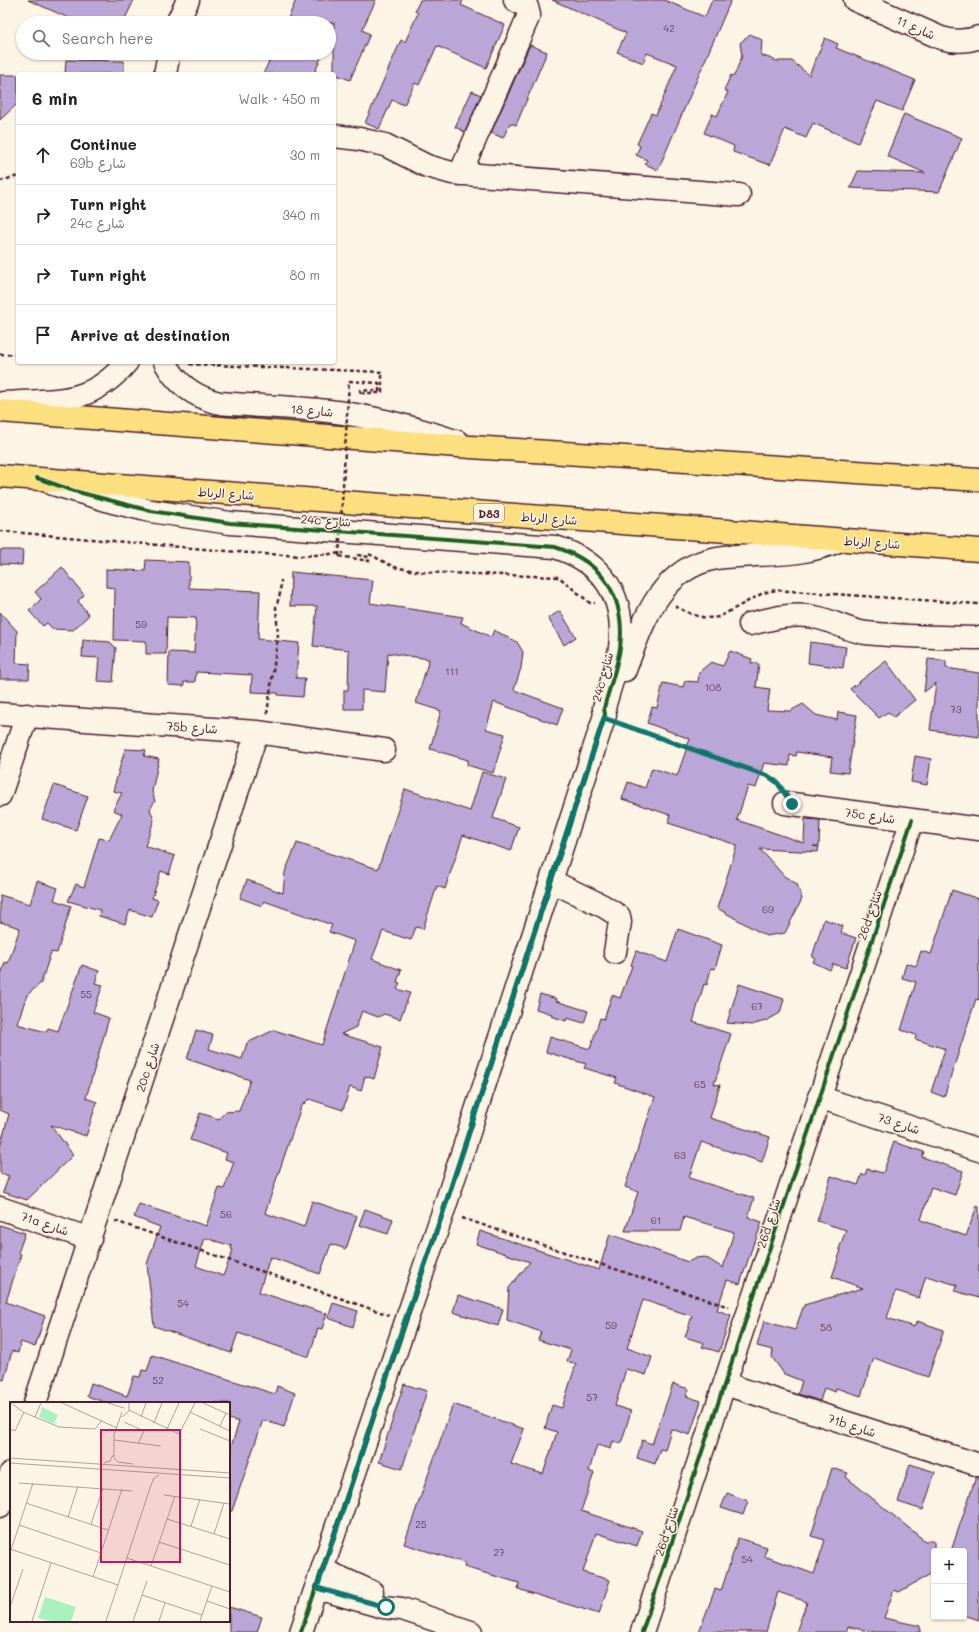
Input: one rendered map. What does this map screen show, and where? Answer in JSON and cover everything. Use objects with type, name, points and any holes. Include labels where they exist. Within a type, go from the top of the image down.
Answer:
[{"type":"highway","points":[[0,411],[471,447],[979,480]]},
{"type":"highway","name":"شارع الرباط","points":[[0,476],[979,550]]},
{"type":"street","points":[[181,16],[188,0]]},
{"type":"street","points":[[460,174],[529,15],[527,7],[515,0]]},
{"type":"street","name":"شارع 11","points":[[855,0],[951,41],[962,41],[979,37]]},
{"type":"street","points":[[165,72],[168,60]]},
{"type":"street","points":[[336,136],[366,140],[385,145],[427,166],[452,173],[739,195]]},
{"type":"street","points":[[0,403],[58,400],[80,396],[97,388],[113,377],[125,364]]},
{"type":"street","name":"شارع 18","points":[[166,364],[172,375],[182,385],[206,400],[219,403],[328,411],[352,415],[420,429],[471,447]]},
{"type":"street","name":"24c شارع","points":[[37,478],[74,491],[151,511],[230,524],[555,547],[573,554],[589,563],[603,577],[613,593],[618,608],[620,624],[618,659],[604,708],[604,717],[443,1212],[405,1320],[302,1632]]},
{"type":"street","name":"24c شارع","points":[[604,717],[610,710],[644,619],[657,598],[677,576],[701,562],[717,558],[792,554],[825,547],[841,540]]},
{"type":"street","points":[[750,624],[788,616],[803,616],[818,618],[865,633],[979,638]]},
{"type":"street","name":"75b شارع","points":[[0,714],[261,732],[384,750]]},
{"type":"street","points":[[0,795],[27,715]]},
{"type":"street","name":"20c شارع","points":[[35,1402],[261,732]]},
{"type":"street","name":"75c شارع","points":[[789,804],[979,829]]},
{"type":"street","name":"26d شارع","points":[[642,1632],[912,820]]},
{"type":"street","points":[[551,881],[603,906],[618,916],[620,922],[615,952]]},
{"type":"street","name":"شارع 73","points":[[819,1097],[979,1150]]},
{"type":"street","name":"71a شارع","points":[[0,1208],[90,1238]]},
{"type":"street","name":"71b شارع","points":[[725,1384],[979,1465]]},
{"type":"street","points":[[0,1506],[10,1476]]},
{"type":"street","points":[[320,1579],[383,1607],[402,1610],[471,1632]]},
{"type":"path","points":[[0,181],[16,177]]},
{"type":"path","points":[[0,354],[16,355]]},
{"type":"path","points":[[208,364],[382,372],[382,393],[360,392],[379,391],[379,383],[349,381],[339,556],[369,561],[369,557],[358,555]]},
{"type":"path","points":[[0,531],[103,539],[135,544],[302,556],[359,552],[370,555],[394,567],[421,572],[558,577],[590,603],[599,603],[613,593]]},
{"type":"path","points":[[261,732],[278,636],[276,607],[280,594],[281,580]]},
{"type":"path","points":[[657,598],[692,615],[704,618],[719,617],[763,593],[776,590],[979,604]]},
{"type":"path","points":[[604,717],[768,776],[777,782],[789,804]]},
{"type":"path","points":[[443,1212],[749,1314]]},
{"type":"path","points":[[98,1215],[405,1320]]},
{"type":"building","points":[[28,0],[134,0],[126,16],[64,16]]},
{"type":"building","points":[[296,0],[376,0],[362,30],[370,34],[350,80],[336,75],[336,72],[334,72],[334,60],[336,60],[336,16],[289,16]]},
{"type":"building","points":[[420,0],[463,0],[461,5],[505,25],[486,68],[437,46],[419,85],[415,83],[404,105],[392,100],[379,129],[365,123],[401,40],[405,42],[418,13],[415,11]]},
{"type":"building","points":[[552,0],[664,0],[705,17],[712,0],[731,0],[658,170],[645,164],[647,160],[636,155],[640,146],[637,144],[651,113],[656,115],[677,65],[647,53],[643,63],[617,52],[626,33]]},
{"type":"building","points":[[750,34],[762,40],[761,55],[777,61],[792,61],[809,75],[825,38],[838,44],[836,48],[915,80],[902,111],[877,101],[858,143],[813,123],[806,138],[785,129],[770,165],[733,152],[734,146],[704,133],[712,114],[717,116],[728,92],[724,90],[731,75],[734,76],[742,56],[740,43]]},
{"type":"building","points":[[530,45],[547,52],[516,125],[510,123],[503,138],[491,133]]},
{"type":"building","points":[[66,60],[124,61],[124,72],[65,72]]},
{"type":"building","points":[[270,60],[320,60],[315,72],[264,72]]},
{"type":"building","points":[[0,75],[16,75],[16,105],[0,120]]},
{"type":"building","points":[[472,91],[481,95],[465,132],[455,127]]},
{"type":"building","points":[[904,114],[962,138],[939,192],[850,188],[858,171],[925,173],[887,156]]},
{"type":"building","points":[[0,550],[23,550],[22,565],[0,564]]},
{"type":"building","points":[[146,560],[189,562],[189,588],[260,591],[258,639],[299,643],[296,678],[305,678],[303,697],[278,695],[278,693],[251,692],[252,675],[196,672],[195,682],[184,682],[184,686],[168,685],[169,652],[194,653],[196,618],[167,617],[166,654],[146,654],[146,641],[114,640],[115,588],[106,587],[106,569],[145,571]]},
{"type":"building","points":[[62,567],[84,595],[78,601],[89,615],[73,630],[53,629],[47,623],[43,626],[29,611],[41,599],[35,592]]},
{"type":"building","points":[[291,572],[373,580],[370,603],[463,617],[461,623],[491,637],[494,630],[517,642],[523,652],[521,668],[514,690],[563,708],[557,725],[494,702],[486,729],[505,734],[493,773],[467,765],[468,760],[430,749],[441,711],[416,703],[429,659],[388,653],[385,692],[362,690],[362,709],[344,709],[344,690],[348,690],[349,650],[313,646],[317,606],[290,606]]},
{"type":"building","points":[[560,611],[576,637],[564,645],[548,618]]},
{"type":"building","points":[[0,612],[17,631],[16,663],[30,664],[29,679],[0,679]]},
{"type":"building","points":[[83,640],[110,642],[116,648],[113,682],[97,681],[99,658],[82,657]]},
{"type":"building","points":[[810,642],[846,647],[843,668],[808,663]]},
{"type":"building","points":[[730,651],[752,659],[751,663],[759,664],[756,687],[770,689],[767,710],[790,711],[803,704],[816,715],[837,720],[838,712],[857,715],[848,773],[830,771],[832,757],[797,752],[796,756],[790,755],[789,766],[764,763],[756,788],[748,786],[737,820],[804,843],[805,819],[820,820],[819,846],[813,846],[819,847],[818,852],[760,849],[784,876],[797,884],[802,899],[785,933],[766,936],[717,908],[737,845],[668,823],[670,815],[622,799],[628,782],[645,788],[652,768],[677,776],[690,739],[647,723],[652,707],[657,708],[663,683],[683,687],[685,681],[698,682],[699,672],[711,662],[723,666]]},
{"type":"building","points":[[928,659],[946,661],[946,668],[979,673],[979,737],[930,730],[936,683],[924,692]]},
{"type":"building","points":[[886,661],[915,700],[894,717],[888,712],[879,718],[850,689]]},
{"type":"building","points":[[125,749],[146,750],[144,756],[159,759],[152,791],[155,801],[150,809],[154,820],[145,846],[175,856],[169,874],[161,871],[152,898],[158,900],[152,917],[130,910],[125,924],[99,916],[100,910],[68,901],[76,884],[84,887],[99,838],[109,840],[122,814],[113,810],[122,793],[113,791]]},
{"type":"building","points":[[915,756],[931,759],[927,785],[911,782]]},
{"type":"building","points":[[482,772],[506,779],[493,818],[519,827],[511,851],[463,835],[445,889],[437,886],[423,929],[416,927],[411,940],[383,931],[372,959],[401,970],[397,982],[400,983],[397,989],[410,993],[400,1019],[384,1014],[378,1017],[362,1011],[356,1027],[341,1034],[383,1047],[374,1079],[365,1076],[361,1091],[350,1087],[343,1110],[309,1099],[301,1107],[265,1213],[304,1227],[312,1201],[357,1216],[346,1249],[331,1244],[320,1274],[270,1257],[259,1292],[327,1314],[322,1329],[318,1328],[309,1357],[238,1333],[231,1353],[154,1326],[147,1264],[160,1227],[134,1217],[139,1204],[206,1226],[219,1188],[224,1189],[234,1162],[225,1159],[227,1153],[190,1140],[200,1113],[219,1119],[225,1112],[239,1111],[250,1080],[187,1059],[196,1030],[213,1035],[209,1049],[242,1059],[247,1043],[274,1030],[322,1045],[355,941],[329,932],[332,925],[264,901],[262,906],[240,898],[247,880],[283,893],[285,872],[297,843],[378,869],[405,789],[470,811]],"holes":[[[205,1238],[232,1246],[231,1249],[233,1250],[223,1276],[196,1266]]]},
{"type":"building","points":[[54,785],[88,796],[76,830],[42,819]]},
{"type":"building","points":[[37,881],[58,888],[54,900],[71,906],[57,953],[51,952],[41,983],[27,995],[17,1024],[46,1032],[48,1028],[58,1031],[82,965],[99,971],[95,983],[103,985],[93,1012],[109,1018],[86,1098],[97,1102],[86,1136],[51,1125],[73,1155],[27,1200],[3,1192],[9,1176],[0,1173],[0,1147],[9,1114],[0,1110],[0,978],[5,962],[8,963],[20,928],[0,922],[0,895],[30,904]]},
{"type":"building","points":[[952,890],[979,899],[979,1000],[976,999],[944,1097],[931,1092],[945,1049],[915,1039],[916,1035],[901,1030],[916,982],[902,978],[906,963],[916,966],[921,951],[931,954]]},
{"type":"building","points":[[824,919],[843,926],[841,933],[856,938],[846,968],[833,964],[830,970],[813,962],[815,958],[812,957]]},
{"type":"building","points":[[678,929],[722,945],[715,969],[711,968],[707,985],[704,984],[693,1022],[731,1034],[714,1084],[720,1085],[710,1118],[770,1137],[762,1162],[701,1142],[689,1178],[754,1198],[748,1217],[762,1222],[740,1284],[727,1280],[717,1310],[731,1315],[719,1352],[702,1347],[704,1343],[685,1337],[692,1316],[643,1300],[627,1348],[652,1357],[646,1375],[626,1369],[615,1406],[631,1411],[621,1444],[613,1441],[611,1449],[597,1445],[589,1471],[594,1473],[581,1511],[642,1531],[637,1546],[596,1533],[583,1572],[610,1580],[599,1614],[518,1589],[519,1583],[464,1567],[465,1563],[404,1544],[453,1404],[524,1429],[511,1464],[543,1474],[557,1432],[545,1428],[552,1405],[562,1408],[576,1364],[567,1361],[571,1350],[538,1340],[541,1332],[507,1320],[509,1288],[530,1262],[476,1244],[480,1231],[599,1270],[610,1234],[688,1262],[696,1258],[705,1257],[723,1268],[734,1232],[684,1217],[680,1231],[625,1231],[638,1192],[625,1187],[655,1097],[615,1083],[617,1078],[584,1068],[586,1064],[546,1052],[550,1037],[590,1049],[600,1018],[604,1019],[612,995],[620,998],[636,951],[667,962]]},
{"type":"building","points":[[739,984],[784,999],[780,1013],[768,1020],[752,1025],[727,1023]]},
{"type":"building","points":[[540,994],[557,999],[556,1001],[588,1011],[584,1023],[567,1018],[566,1021],[551,1016],[552,1014],[536,1009]]},
{"type":"building","points":[[894,1142],[924,1152],[922,1157],[963,1171],[955,1195],[931,1187],[921,1220],[966,1236],[977,1206],[979,1207],[979,1298],[955,1291],[957,1285],[926,1276],[919,1298],[896,1291],[887,1318],[914,1327],[917,1321],[944,1330],[928,1377],[874,1358],[861,1396],[836,1388],[835,1392],[824,1388],[820,1401],[798,1394],[802,1381],[784,1374],[772,1357],[773,1350],[757,1346],[764,1321],[795,1330],[804,1305],[863,1288],[832,1277],[841,1250],[839,1249],[846,1230],[817,1221],[831,1176],[858,1185],[862,1174],[865,1175],[867,1169],[883,1173]]},
{"type":"building","points":[[365,1209],[393,1219],[388,1234],[359,1225]]},
{"type":"building","points":[[0,1225],[25,1233],[18,1253],[21,1254],[6,1302],[45,1316],[35,1347],[21,1342],[18,1353],[12,1351],[4,1380],[0,1379]]},
{"type":"building","points":[[458,1295],[503,1309],[498,1326],[453,1312]]},
{"type":"building","points":[[333,1303],[358,1311],[353,1327],[328,1318]]},
{"type":"building","points":[[152,1355],[275,1394],[277,1386],[295,1393],[284,1427],[263,1420],[232,1511],[230,1511],[230,1450],[239,1422],[230,1419],[230,1402],[104,1402],[87,1396],[91,1383],[127,1396],[134,1376],[140,1377],[142,1370],[147,1371]]},
{"type":"building","points":[[404,1384],[427,1391],[402,1469],[379,1462]]},
{"type":"building","points":[[673,1384],[689,1389],[686,1396],[701,1401],[690,1435],[671,1429],[665,1450],[660,1449],[655,1464],[637,1458],[642,1440],[652,1444]]},
{"type":"building","points":[[910,1464],[935,1472],[923,1510],[898,1502]]},
{"type":"building","points":[[832,1468],[848,1473],[846,1477],[925,1541],[934,1541],[934,1548],[931,1548],[931,1574],[899,1592],[894,1590],[884,1618],[920,1626],[920,1632],[876,1632],[848,1627],[846,1632],[796,1632],[807,1602],[778,1592],[766,1632],[699,1632],[715,1589],[721,1591],[738,1538],[767,1547],[764,1556],[814,1574],[825,1540],[811,1536]]},
{"type":"building","points":[[976,1477],[979,1477],[979,1620],[967,1616],[967,1548],[952,1548]]},
{"type":"building","points":[[727,1493],[748,1501],[743,1515],[721,1508]]},
{"type":"building","points":[[230,1607],[262,1617],[257,1632],[229,1632]]},
{"type":"cycle path","points":[[37,478],[74,491],[151,511],[230,523],[555,547],[586,562],[598,572],[608,584],[615,598],[619,613],[621,630],[619,656],[604,708],[605,715],[443,1212],[301,1632]]},
{"type":"cycle path","points":[[642,1632],[912,820]]},
{"type":"route","points":[[386,1607],[317,1588],[405,1320],[443,1212],[604,718],[768,776],[777,782],[792,804]]}]
